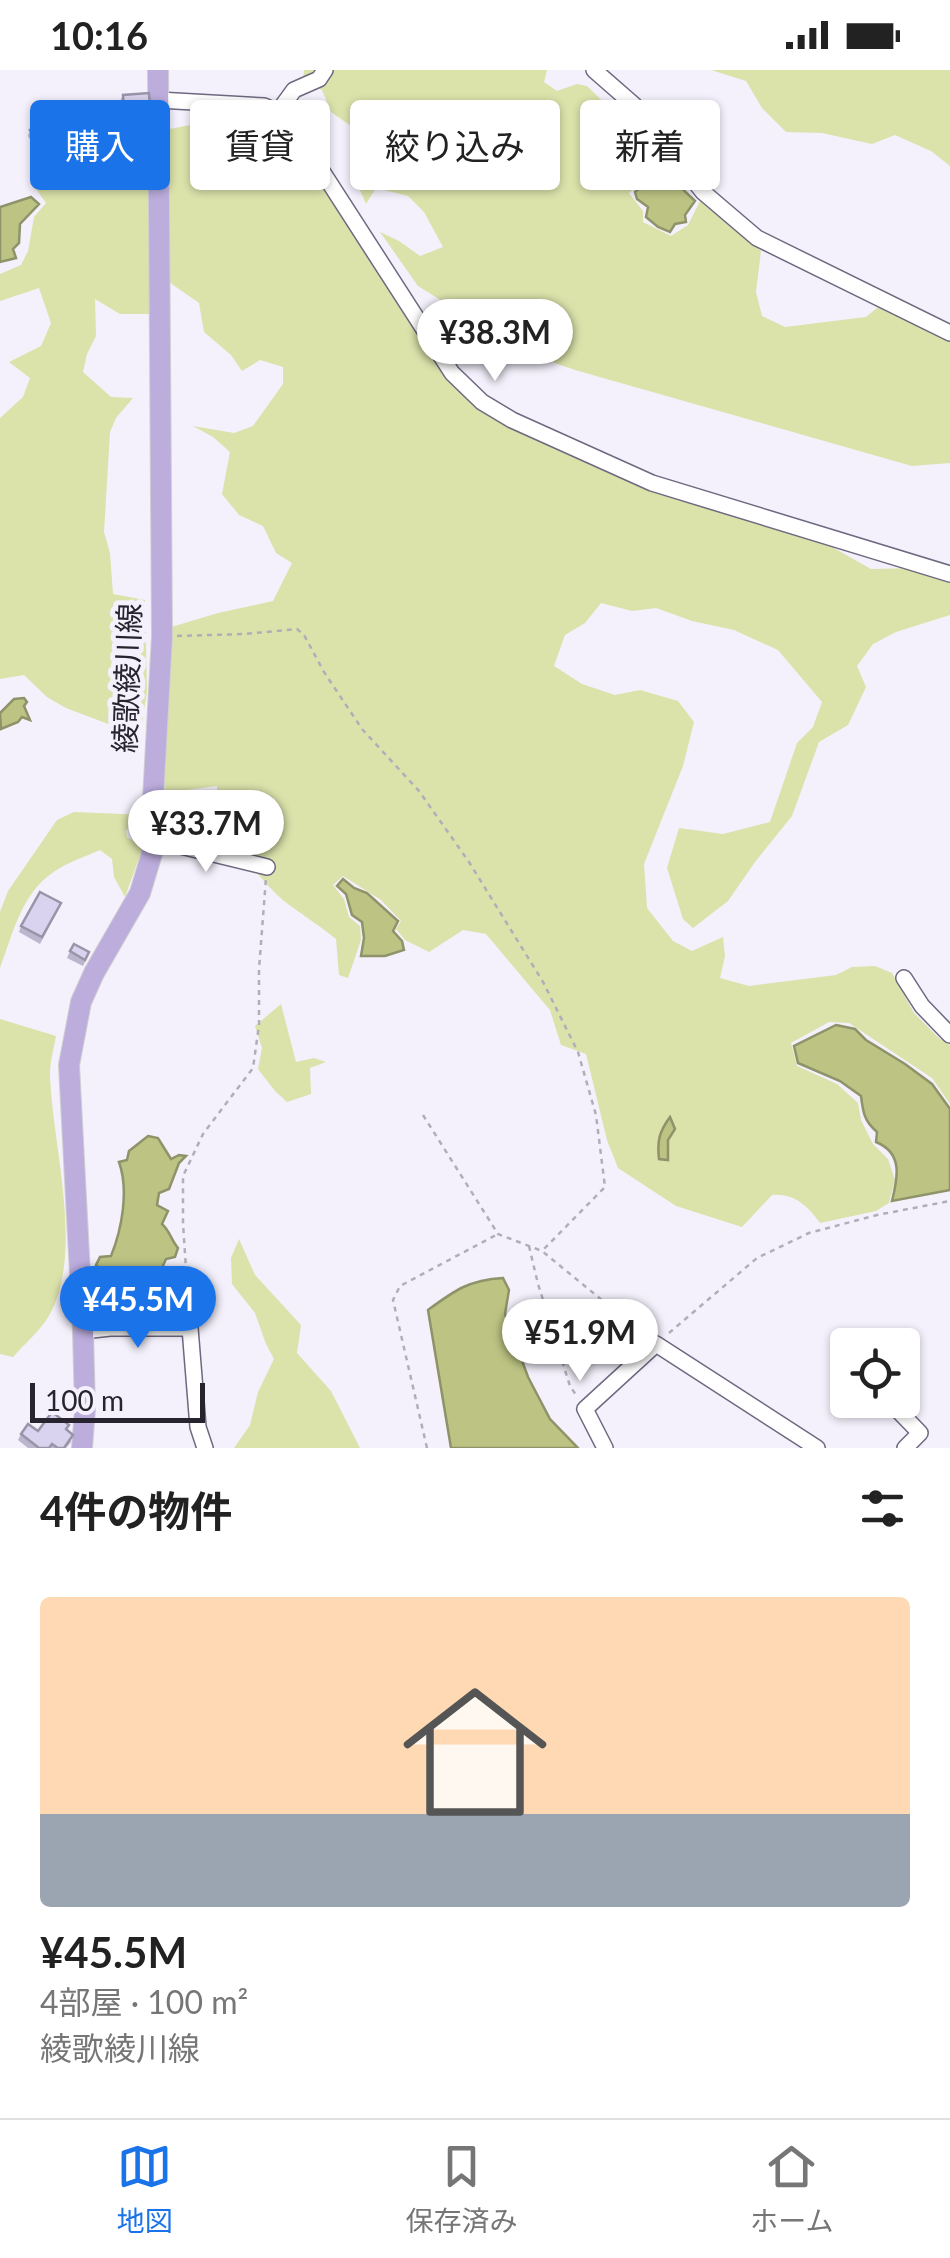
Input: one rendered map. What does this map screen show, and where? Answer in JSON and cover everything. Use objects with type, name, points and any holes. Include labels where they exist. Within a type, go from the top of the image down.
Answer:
[{"type":"main road","name":"綾歌綾川線","points":[[158,70],[158,100]]},
{"type":"main road","name":"綾歌綾川線","points":[[82,1448],[83,1331],[69,1065],[81,1002],[140,893],[156,840],[153,799],[162,636],[158,190]]},
{"type":"street","points":[[287,100],[294,90],[319,79],[325,70]]},
{"type":"street","points":[[594,70],[634,105],[703,192],[757,238],[950,333]]},
{"type":"street","points":[[330,181],[452,373],[482,402],[512,420],[652,482],[950,574]]},
{"type":"street","points":[[156,840],[267,867]]},
{"type":"street","points":[[904,978],[922,1006],[950,1036]]},
{"type":"street","points":[[83,1331],[190,1328],[198,1426],[205,1448]]},
{"type":"street","points":[[605,1448],[585,1409],[656,1344],[817,1448]]},
{"type":"street","points":[[905,1418],[920,1433],[905,1448]]},
{"type":"path","points":[[162,636],[297,629],[362,729],[419,791],[482,880],[578,1052],[596,1115],[605,1187],[542,1251]]},
{"type":"path","points":[[190,1328],[183,1176],[203,1134],[253,1068],[267,867]]},
{"type":"path","points":[[423,1115],[498,1234],[542,1251],[656,1344],[757,1258],[809,1233],[950,1201]]},
{"type":"path","points":[[426,1448],[393,1300],[400,1286],[498,1234]]},
{"type":"path","points":[[529,1245],[570,1386],[585,1409]]},
{"type":"shaded area","points":[[304,70],[547,70],[544,82],[557,91],[577,84],[587,86],[601,100],[580,100],[580,190],[632,190],[629,193],[643,211],[643,222],[671,236],[688,225],[700,201],[761,251],[756,292],[762,316],[785,327],[866,317],[882,304],[950,338],[950,463],[912,466],[524,352],[418,286],[380,232],[420,256],[443,247],[424,212],[408,196],[384,190],[560,190],[560,100],[350,100],[350,125],[331,112],[330,100],[326,100],[322,90],[303,82]]},
{"type":"shaded area","points":[[711,70],[950,70],[950,166],[931,151],[895,135],[872,144],[822,133],[786,132],[762,108],[746,81]]},
{"type":"shaded area","points":[[190,125],[190,190],[324,190],[419,331],[510,426],[825,543],[871,569],[916,568],[950,580],[950,615],[896,632],[873,644],[857,666],[866,687],[848,725],[819,742],[792,816],[728,901],[693,928],[683,919],[667,868],[679,828],[723,834],[770,822],[797,743],[813,727],[822,702],[778,650],[734,630],[656,608],[632,611],[601,603],[585,623],[565,635],[554,666],[582,684],[615,695],[640,690],[678,701],[694,722],[683,766],[644,864],[647,908],[673,941],[692,951],[723,937],[725,956],[720,978],[749,986],[875,966],[892,973],[914,1013],[950,1045],[950,1104],[932,1078],[849,1023],[829,1022],[791,1043],[797,1066],[837,1084],[858,1103],[861,1120],[873,1144],[888,1159],[895,1180],[889,1203],[876,1211],[820,1223],[800,1202],[772,1195],[742,1227],[676,1206],[618,1168],[607,1140],[586,1054],[561,1045],[550,1010],[486,934],[463,930],[429,952],[405,940],[396,929],[401,921],[381,900],[343,876],[333,885],[344,899],[349,917],[360,926],[361,940],[348,978],[339,975],[336,939],[284,901],[256,872],[222,821],[217,786],[177,794],[172,825],[164,822],[168,628],[273,601],[292,563],[276,553],[263,526],[239,515],[222,494],[230,452],[193,426],[234,433],[253,426],[283,384],[283,367],[260,360],[242,371],[231,355],[204,332],[199,303],[166,280],[170,129]]},
{"type":"shaded area","points":[[37,190],[152,190],[149,314],[120,314],[95,299],[96,336],[83,372],[111,397],[133,398],[110,432],[104,532],[113,594],[145,600],[147,691],[140,736],[66,708],[47,697],[24,675],[0,679],[0,418],[23,397],[30,378],[9,362],[41,346],[51,323],[39,288],[0,301],[0,274],[21,265],[28,251],[34,217],[46,203]]},
{"type":"shaded area","points":[[360,190],[375,190],[366,204]]},
{"type":"shaded area","points":[[684,190],[695,201],[685,215],[686,222],[675,224],[670,232],[646,217],[648,207],[637,199],[635,192]]},
{"type":"shaded area","points":[[31,197],[39,204],[20,224],[19,243],[13,249],[16,258],[0,262],[0,207]]},
{"type":"shaded area","points":[[24,698],[30,720],[22,717],[1,729],[0,713],[14,699]]},
{"type":"shaded area","points":[[74,812],[145,815],[145,824],[126,830],[127,837],[143,847],[125,897],[114,877],[112,859],[100,850],[60,868],[34,890],[14,927],[0,968],[0,912],[8,891],[57,820]]},
{"type":"shaded area","points":[[343,879],[367,893],[398,921],[393,931],[404,950],[385,956],[361,956],[362,922],[352,915],[346,894],[337,886]]},
{"type":"shaded area","points":[[281,1004],[296,1062],[314,1058],[326,1062],[310,1068],[311,1094],[287,1102],[258,1069],[262,1048],[255,1026]]},
{"type":"shaded area","points":[[0,1019],[56,1036],[50,1074],[66,1226],[61,1284],[52,1310],[13,1357],[0,1354]]},
{"type":"shaded area","points":[[836,1025],[855,1029],[905,1064],[932,1084],[950,1109],[950,1190],[892,1201],[897,1175],[895,1159],[876,1142],[877,1132],[865,1116],[861,1096],[840,1081],[798,1063],[794,1046]]},
{"type":"shaded area","points":[[670,1117],[675,1129],[668,1140],[668,1160],[659,1159],[660,1137]]},
{"type":"shaded area","points":[[148,1136],[158,1138],[171,1159],[186,1156],[179,1163],[169,1189],[159,1193],[157,1205],[168,1211],[162,1224],[178,1248],[175,1257],[166,1259],[161,1270],[170,1281],[170,1296],[185,1318],[105,1320],[100,1311],[110,1277],[96,1265],[100,1257],[111,1256],[121,1222],[124,1185],[119,1162],[127,1160],[129,1151]]},
{"type":"shaded area","points":[[239,1239],[255,1275],[301,1325],[297,1353],[331,1391],[360,1448],[234,1448],[250,1425],[258,1392],[274,1359],[255,1313],[232,1284],[231,1258]]},
{"type":"shaded area","points":[[503,1278],[509,1290],[505,1314],[528,1377],[550,1419],[578,1448],[451,1448],[428,1310],[463,1287]]},
{"type":"building","points":[[149,93],[150,100],[123,100],[123,95]]},
{"type":"building","points":[[40,892],[61,903],[42,937],[21,926]]},
{"type":"building","points":[[74,944],[89,952],[85,960],[70,951]]},
{"type":"building","points":[[52,1412],[69,1425],[66,1429],[73,1435],[64,1448],[52,1444],[39,1448],[21,1434],[28,1424],[38,1431]]}]
